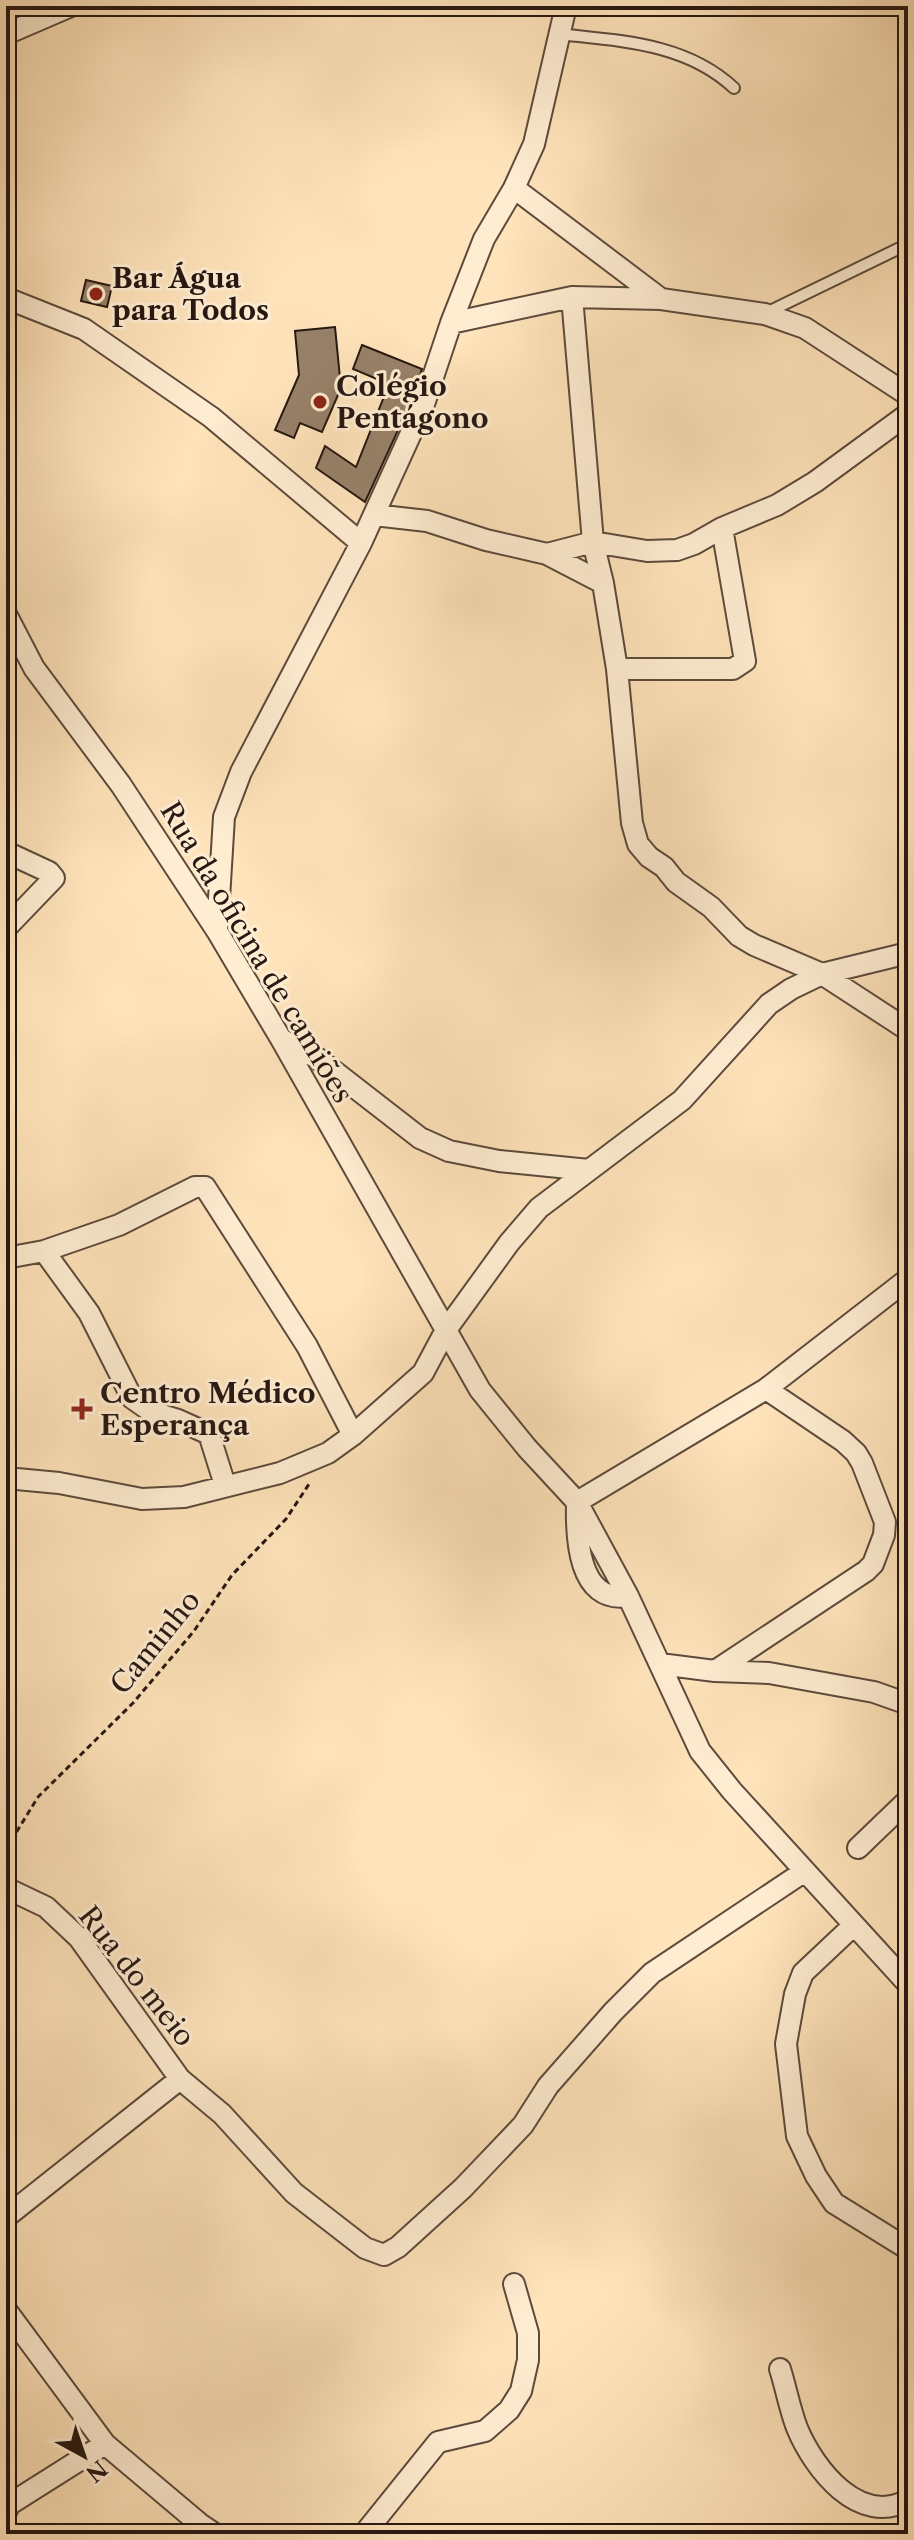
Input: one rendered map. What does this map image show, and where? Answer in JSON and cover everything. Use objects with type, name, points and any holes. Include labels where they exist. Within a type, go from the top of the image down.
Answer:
[{"type":"street","points":[[6,34],[71,6]]},
{"type":"street","points":[[217,931],[224,817],[232,794],[361,543],[423,407],[484,239],[514,188],[534,144],[566,6]]},
{"type":"street","points":[[514,188],[661,299]]},
{"type":"street","points":[[451,323],[572,297],[661,299],[765,314],[805,328],[908,395]]},
{"type":"street","points":[[572,297],[593,542],[617,669],[632,823],[638,844],[676,882],[704,901],[739,936],[822,974],[908,1030]]},
{"type":"street","points":[[6,298],[84,329],[211,417],[361,543]]},
{"type":"street","points":[[547,554],[593,542],[647,551],[677,550],[694,544],[722,528],[777,505],[815,482],[908,414]]},
{"type":"street","points":[[374,515],[427,521],[486,540],[547,554],[603,583]]},
{"type":"street","points":[[617,669],[733,669],[745,661],[722,528]]},
{"type":"street","name":"Rua da oficina de camiões","points":[[6,614],[34,668],[121,785],[217,931],[480,1390],[527,1448],[577,1502]]},
{"type":"street","points":[[6,852],[49,872],[54,878],[6,928]]},
{"type":"street","points":[[6,1478],[59,1483],[142,1499],[184,1497],[280,1473],[328,1453],[423,1373],[446,1330],[539,1208],[682,1100],[769,1004],[822,974],[908,953]]},
{"type":"street","points":[[281,1039],[317,1058],[420,1138],[449,1151],[499,1161],[589,1170]]},
{"type":"street","points":[[6,1258],[44,1251],[94,1235],[195,1187],[205,1187],[307,1346],[353,1435]]},
{"type":"street","points":[[44,1251],[89,1313],[132,1398],[152,1412],[209,1434],[225,1485]]},
{"type":"street","points":[[908,1279],[766,1389],[577,1502],[628,1596],[700,1751],[732,1791],[908,1984]]},
{"type":"street","points":[[715,1671],[866,1571],[873,1564],[884,1535],[885,1522],[856,1453],[766,1389]]},
{"type":"street","points":[[660,1664],[715,1671],[769,1673],[874,1692],[908,1704]]},
{"type":"street","points":[[858,1848],[908,1800]]},
{"type":"street","name":"Rua do meio","points":[[6,1888],[46,1907],[79,1938],[180,2079],[222,2114],[294,2193],[365,2248],[384,2255],[398,2247],[463,2188],[523,2125],[548,2086],[652,1973],[805,1871]]},
{"type":"street","points":[[854,1925],[803,1973],[795,1994],[786,2044],[797,2136],[816,2176],[834,2203],[908,2249]]},
{"type":"street","points":[[6,2217],[180,2079]]},
{"type":"street","points":[[364,2534],[438,2442],[485,2431],[509,2410],[521,2391],[528,2360],[528,2333],[514,2284]]},
{"type":"street","points":[[6,2310],[105,2444],[215,2534]]},
{"type":"street","points":[[780,2369],[797,2428],[813,2459],[841,2491],[870,2507],[907,2503]]},
{"type":"street","points":[[6,2512],[10,2504],[105,2444]]},
{"type":"lane","points":[[559,34],[650,45],[689,57],[720,74],[734,88]]},
{"type":"lane","points":[[765,314],[908,244]]},
{"type":"path","name":"Caminho","points":[[6,1849],[38,1797],[133,1703],[194,1631],[232,1575],[286,1519],[311,1480]]},
{"type":"building","name":"Bar Água para Todos","points":[[86,280],[112,286],[107,307],[81,301]]},
{"type":"building","points":[[335,327],[341,388],[322,432],[300,423],[294,438],[275,430],[299,375],[295,331]]},
{"type":"building","points":[[362,345],[422,369],[411,402],[365,502],[316,468],[325,446],[356,467],[389,384],[353,369]]},
{"type":"place","name":"Bar Água para Todos","points":[[96,294]]},
{"type":"place","name":"Colégio Pentágono","points":[[320,402]]},
{"type":"place","name":"Centro Médico Esperança","points":[[82,1409]]}]
